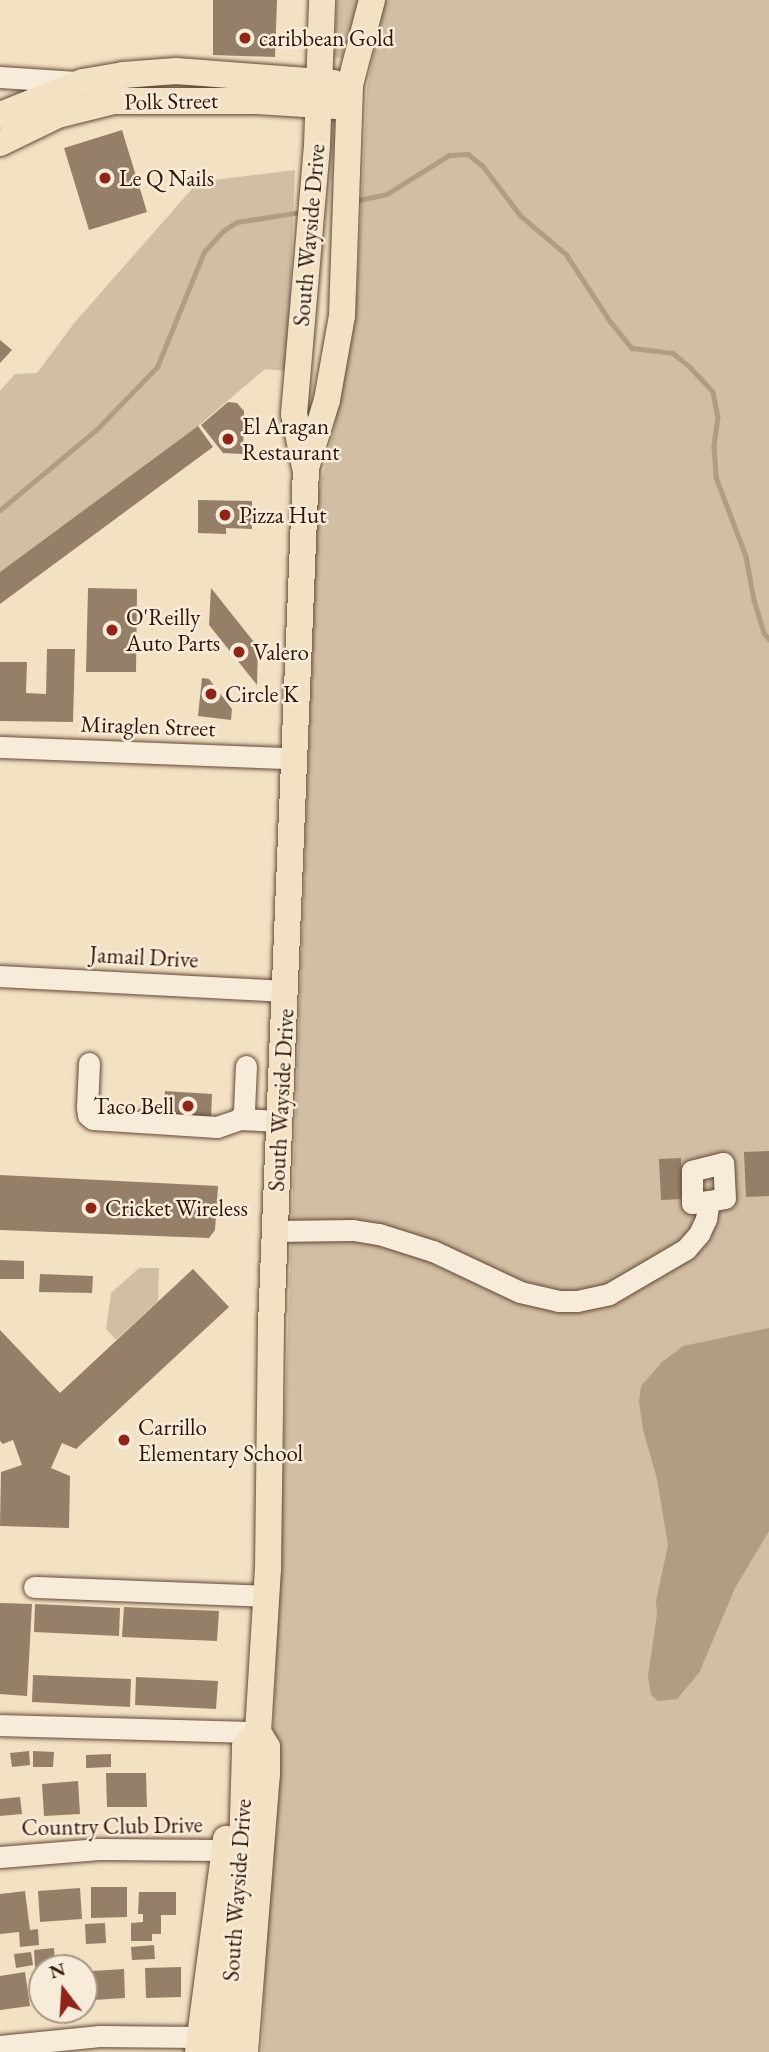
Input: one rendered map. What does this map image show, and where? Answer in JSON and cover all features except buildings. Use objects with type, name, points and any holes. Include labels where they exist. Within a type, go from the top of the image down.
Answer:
[{"type":"main road","name":"South Wayside Drive","points":[[245,2052],[256,1768],[245,1747],[258,1732],[266,1596],[275,1231],[306,468],[295,414],[315,172],[323,0]]},
{"type":"main road","name":"South Wayside Drive","points":[[306,468],[327,400],[342,316],[350,96],[372,0]]},
{"type":"main road","name":"Polk Street","points":[[8,123],[83,82],[176,71],[350,96]]},
{"type":"main road","name":"Polk Street","points":[[8,123],[114,102],[257,100],[319,93]]},
{"type":"main road","name":"South Wayside Drive","points":[[222,2052],[242,1851],[256,1768]]},
{"type":"main road","points":[[199,2045],[227,1822],[256,1768]]},
{"type":"main road","points":[[256,1768],[273,1889],[263,2052]]},
{"type":"street","points":[[8,123],[0,80],[83,82]]},
{"type":"street","name":"Miraglen Street","points":[[0,747],[293,758]]},
{"type":"street","name":"Jamail Drive","points":[[0,976],[286,991]]},
{"type":"street","points":[[89,1063],[87,1107],[88,1115],[93,1119],[217,1127],[240,1119],[280,1121]]},
{"type":"street","points":[[240,1119],[244,1111],[247,1066]]},
{"type":"street","points":[[275,1231],[353,1230],[379,1234],[433,1251],[520,1292],[558,1301],[577,1301],[610,1294],[686,1250],[703,1227],[709,1200]]},
{"type":"street","points":[[34,1587],[266,1596]]},
{"type":"street","points":[[0,1725],[258,1732]]},
{"type":"street","name":"Country Club Drive","points":[[0,1857],[99,1849],[225,1850]]},
{"type":"street","points":[[0,2046],[100,2036],[199,2045]]},
{"type":"shaded area","points":[[337,0],[358,0],[342,58],[334,57]]},
{"type":"shaded area","points":[[384,0],[769,0],[769,2052],[262,2052],[318,495],[334,429],[357,293],[367,88]]},
{"type":"shaded area","points":[[295,170],[287,371],[265,369],[198,426],[0,572],[0,391],[15,374],[37,373],[75,322],[198,182]]},
{"type":"shaded area","points":[[139,1268],[159,1268],[158,1301],[116,1340],[106,1329],[111,1293]]},
{"type":"shaded area","points":[[769,1328],[769,1531],[735,1588],[699,1673],[677,1699],[658,1701],[651,1695],[648,1676],[657,1614],[656,1601],[668,1545],[657,1479],[643,1430],[639,1401],[641,1386],[662,1362],[683,1346]]},
{"type":"waterway","points":[[354,201],[387,194],[449,155],[468,154],[483,166],[521,216],[566,254],[610,321],[632,348],[673,353],[690,367],[713,392],[718,417],[714,446],[716,477],[746,556],[754,600],[764,633],[769,639]]},
{"type":"waterway","points":[[0,510],[96,430],[157,367],[204,252],[223,231],[237,222],[301,212]]},
{"type":"place","name":"caribbean Gold","points":[[245,38]]},
{"type":"place","name":"Le Q Nails","points":[[105,178]]},
{"type":"place","name":"El Aragan Restaurant","points":[[228,439]]},
{"type":"place","name":"Pizza Hut","points":[[225,515]]},
{"type":"place","name":"O'Reilly Auto Parts","points":[[112,630]]},
{"type":"place","name":"Valero","points":[[239,652]]},
{"type":"place","name":"Circle K","points":[[211,694]]},
{"type":"place","name":"Taco Bell","points":[[188,1106]]},
{"type":"place","name":"Cricket Wireless","points":[[91,1208]]},
{"type":"place","name":"Carrillo Elementary School","points":[[124,1440]]}]
